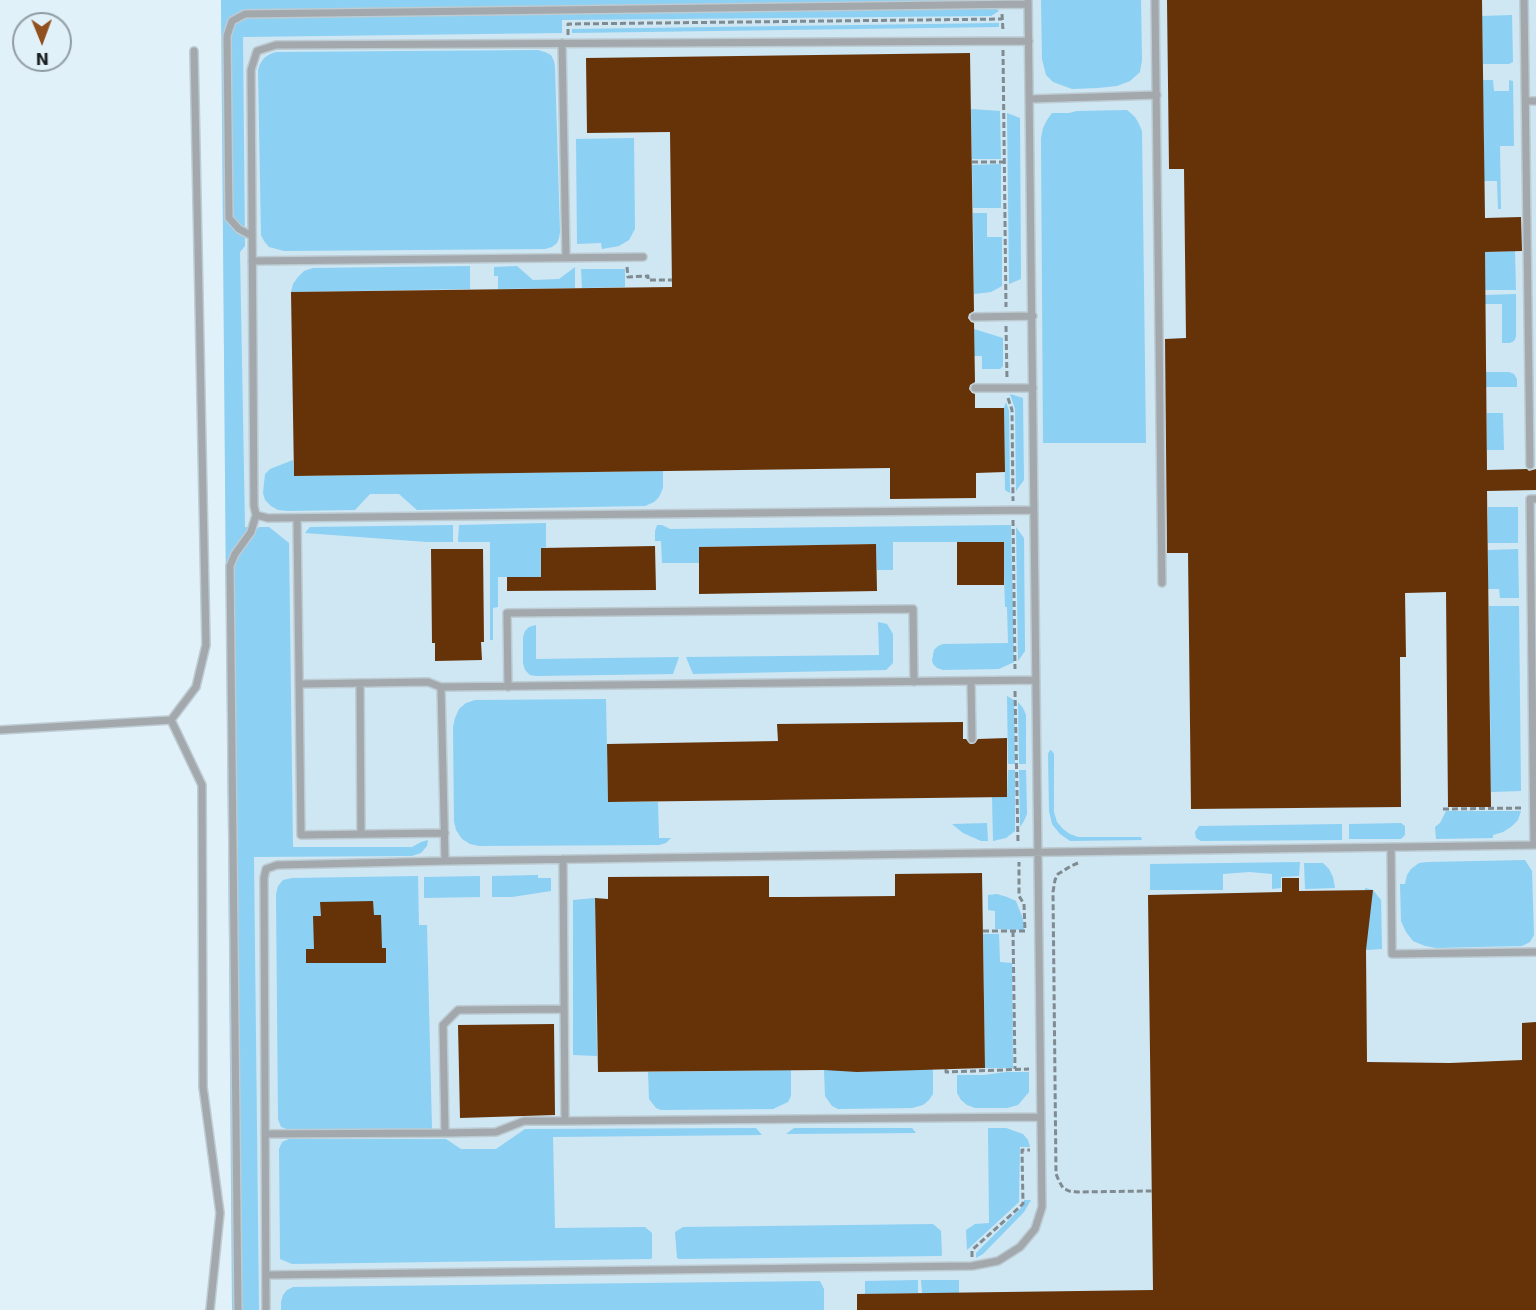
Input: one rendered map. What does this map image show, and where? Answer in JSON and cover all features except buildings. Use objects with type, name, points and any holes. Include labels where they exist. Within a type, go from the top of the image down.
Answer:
[{"type":"lane","points":[[1155,0],[1162,583]]},
{"type":"lane","points":[[1524,0],[1532,272],[1530,465]]},
{"type":"lane","points":[[252,236],[239,229],[229,218],[227,36],[232,21],[245,14],[1028,2],[1042,1151],[1042,1207],[1035,1229],[1020,1247],[998,1261],[972,1266],[266,1275]]},
{"type":"lane","points":[[238,1310],[230,566],[235,554],[251,532],[256,515],[254,506],[250,70],[257,51],[276,45],[1029,41]]},
{"type":"lane","points":[[565,43],[566,258]]},
{"type":"lane","points":[[0,730],[171,720],[196,687],[206,645],[194,51]]},
{"type":"lane","points":[[1029,99],[1157,95]]},
{"type":"lane","points":[[1526,102],[1536,101]]},
{"type":"lane","points":[[252,261],[644,257]]},
{"type":"lane","points":[[974,317],[1033,316]]},
{"type":"lane","points":[[975,388],[1033,388]]},
{"type":"lane","points":[[266,1310],[264,878],[266,869],[277,865],[445,861],[1535,844],[1534,612],[1530,499],[1536,499]]},
{"type":"lane","points":[[256,515],[268,518],[297,518],[1034,510]]},
{"type":"lane","points":[[297,518],[301,835],[445,833]]},
{"type":"lane","points":[[508,687],[507,613],[913,609],[914,682]]},
{"type":"lane","points":[[299,684],[429,682],[441,687],[508,687],[1036,680]]},
{"type":"lane","points":[[971,681],[972,739]]},
{"type":"lane","points":[[360,683],[361,834]]},
{"type":"lane","points":[[441,687],[445,861]]},
{"type":"lane","points":[[171,720],[202,784],[203,1087],[220,1213],[210,1310]]},
{"type":"lane","points":[[1391,848],[1392,954],[1536,952]]},
{"type":"lane","points":[[563,860],[565,1120]]},
{"type":"lane","points":[[445,1132],[443,1025],[458,1010],[564,1010]]},
{"type":"lane","points":[[265,1134],[496,1132],[524,1121],[565,1120],[1041,1117]]},
{"type":"path","points":[[983,931],[1025,931],[1024,904],[1018,896],[1012,410],[1008,397],[1006,317],[1002,4]]},
{"type":"path","points":[[565,43],[568,24],[1002,19]]},
{"type":"path","points":[[972,162],[1003,162]]},
{"type":"path","points":[[618,267],[628,267],[628,277],[648,276],[648,280],[672,280]]},
{"type":"path","points":[[1443,809],[1524,809]]},
{"type":"path","points":[[1081,862],[1058,874],[1053,892],[1056,1174],[1063,1188],[1070,1191],[1152,1191]]},
{"type":"path","points":[[1012,931],[1015,1069]]},
{"type":"path","points":[[946,1069],[946,1072],[1055,1069]]},
{"type":"path","points":[[972,1266],[972,1250],[1023,1204],[1022,1150],[1056,1151]]},
{"type":"shaded area","points":[[221,0],[1536,0],[1536,1310],[232,1310]]},
{"type":"shaded area","points":[[221,0],[987,0],[999,11],[991,16],[562,20],[562,33],[243,37],[245,246],[240,252],[245,527],[247,531],[233,552],[259,527],[269,527],[289,543],[293,847],[412,847],[428,840],[427,846],[421,853],[412,856],[254,857],[259,1310],[232,1310]]},
{"type":"shaded area","points":[[1041,0],[1141,0],[1142,60],[1140,72],[1130,81],[1117,86],[1072,89],[1053,82],[1046,75],[1042,59]]},
{"type":"shaded area","points":[[1512,15],[1513,62],[1483,64],[1482,16]]},
{"type":"shaded area","points":[[999,23],[999,27],[572,33],[572,29]]},
{"type":"shaded area","points":[[538,50],[551,55],[555,67],[560,232],[557,243],[552,247],[545,249],[284,251],[269,247],[264,241],[261,235],[258,70],[264,58],[276,52]]},
{"type":"shaded area","points":[[1483,80],[1493,80],[1494,91],[1509,91],[1509,80],[1513,81],[1514,146],[1500,146],[1501,209],[1498,209],[1497,181],[1484,181]]},
{"type":"shaded area","points":[[971,109],[1000,111],[1001,159],[972,159]]},
{"type":"shaded area","points":[[1127,110],[1135,117],[1142,131],[1146,443],[1043,443],[1041,138],[1043,128],[1052,113]]},
{"type":"shaded area","points":[[1007,113],[1020,118],[1021,279],[1009,284]]},
{"type":"shaded area","points":[[634,138],[635,229],[629,240],[619,246],[602,249],[601,243],[577,244],[576,139]]},
{"type":"shaded area","points":[[1001,164],[1001,208],[973,208],[972,165]]},
{"type":"shaded area","points":[[973,213],[987,213],[987,237],[1002,237],[1002,286],[991,292],[974,294]]},
{"type":"shaded area","points":[[1515,251],[1516,290],[1485,290],[1485,252]]},
{"type":"shaded area","points":[[470,266],[470,289],[291,292],[298,277],[304,271],[313,268]]},
{"type":"shaded area","points":[[517,266],[533,280],[559,279],[575,267],[575,288],[498,289],[498,276],[494,276],[494,267]]},
{"type":"shaded area","points":[[581,269],[625,269],[625,287],[582,288]]},
{"type":"shaded area","points":[[1516,294],[1516,337],[1510,343],[1502,343],[1502,304],[1485,304],[1485,295]]},
{"type":"shaded area","points":[[974,329],[1003,338],[1003,366],[1000,369],[982,369],[982,356],[974,356]]},
{"type":"shaded area","points":[[1486,372],[1514,374],[1517,387],[1486,387]]},
{"type":"shaded area","points":[[1010,394],[1023,398],[1024,480],[1016,491],[1015,409]]},
{"type":"shaded area","points":[[1006,402],[1009,411],[1010,493],[1005,490],[1004,408]]},
{"type":"shaded area","points":[[1487,413],[1503,413],[1504,450],[1487,450]]},
{"type":"shaded area","points":[[293,460],[294,476],[663,471],[663,488],[654,502],[645,506],[417,510],[399,494],[370,494],[355,510],[278,510],[265,500],[263,493],[265,474],[270,469]]},
{"type":"shaded area","points":[[1488,507],[1518,507],[1518,543],[1488,543]]},
{"type":"shaded area","points":[[546,523],[546,547],[541,548],[542,590],[537,591],[536,577],[498,577],[498,607],[493,608],[493,640],[490,640],[490,542],[458,542],[459,525]]},
{"type":"shaded area","points":[[453,525],[453,542],[305,533],[310,527]]},
{"type":"shaded area","points":[[657,525],[670,529],[1011,525],[1014,662],[999,669],[943,670],[937,668],[932,660],[934,650],[943,644],[1008,643],[1003,542],[893,542],[893,570],[877,570],[876,544],[699,547],[699,563],[662,563],[661,541],[655,541]]},
{"type":"shaded area","points":[[1016,527],[1024,538],[1025,651],[1018,661]]},
{"type":"shaded area","points":[[1518,549],[1519,598],[1500,598],[1499,589],[1488,589],[1488,550]]},
{"type":"shaded area","points":[[1489,606],[1519,606],[1521,791],[1491,792]]},
{"type":"shaded area","points":[[878,622],[887,624],[893,634],[893,663],[886,670],[693,674],[686,657],[879,655]]},
{"type":"shaded area","points":[[536,625],[536,659],[679,657],[673,674],[530,675],[523,663],[523,637],[529,627]]},
{"type":"shaded area","points":[[1007,696],[1014,700],[1015,764],[1008,764]]},
{"type":"shaded area","points":[[606,699],[608,802],[658,802],[659,838],[671,838],[666,843],[659,845],[479,846],[462,839],[456,830],[454,821],[453,727],[459,709],[475,700]]},
{"type":"shaded area","points":[[1018,702],[1026,715],[1026,764],[1019,764]]},
{"type":"shaded area","points":[[1050,750],[1054,754],[1054,812],[1057,822],[1063,829],[1078,837],[1141,837],[1142,840],[1070,841],[1060,834],[1052,824],[1049,811],[1048,754]]},
{"type":"shaded area","points":[[1008,770],[1015,770],[1015,831],[1006,838],[993,841],[992,797],[1007,797]]},
{"type":"shaded area","points":[[1019,770],[1026,770],[1027,814],[1020,827]]},
{"type":"shaded area","points":[[1446,811],[1521,811],[1518,820],[1511,827],[1493,835],[1493,838],[1436,839],[1435,827],[1440,823]]},
{"type":"shaded area","points":[[987,823],[988,841],[981,841],[963,833],[952,824]]},
{"type":"shaded area","points":[[1401,823],[1405,826],[1405,835],[1401,839],[1349,839],[1349,824]]},
{"type":"shaded area","points":[[1342,824],[1342,840],[1201,841],[1196,838],[1195,832],[1199,826]]},
{"type":"shaded area","points":[[1525,860],[1532,871],[1534,935],[1530,942],[1522,946],[1436,948],[1413,941],[1406,932],[1401,921],[1400,884],[1405,884],[1411,869],[1419,863]]},
{"type":"shaded area","points":[[1300,862],[1299,876],[1281,877],[1281,888],[1272,889],[1272,874],[1249,872],[1223,874],[1223,890],[1150,890],[1150,864]]},
{"type":"shaded area","points":[[1304,863],[1323,863],[1333,877],[1335,888],[1305,889]]},
{"type":"shaded area","points":[[538,875],[538,878],[551,878],[551,891],[512,897],[492,897],[492,876]]},
{"type":"shaded area","points":[[418,876],[419,925],[427,925],[432,1129],[289,1130],[281,1127],[278,1119],[276,894],[278,886],[283,880],[292,878]]},
{"type":"shaded area","points":[[480,876],[480,897],[424,898],[424,877]]},
{"type":"shaded area","points":[[1365,888],[1373,890],[1381,900],[1382,949],[1366,950]]},
{"type":"shaded area","points":[[997,894],[1016,901],[1023,919],[1024,930],[995,929],[995,911],[988,910],[988,895]]},
{"type":"shaded area","points":[[595,898],[597,1056],[573,1055],[573,900]]},
{"type":"shaded area","points":[[983,934],[999,934],[1000,962],[1012,963],[1013,1068],[985,1068]]},
{"type":"shaded area","points":[[933,1069],[933,1094],[923,1105],[912,1108],[838,1109],[832,1106],[825,1096],[824,1070]]},
{"type":"shaded area","points":[[791,1070],[791,1096],[788,1102],[773,1109],[661,1110],[656,1108],[649,1099],[648,1072]]},
{"type":"shaded area","points":[[1029,1072],[1029,1092],[1018,1105],[1007,1108],[975,1108],[961,1100],[957,1093],[957,1075]]},
{"type":"shaded area","points":[[756,1128],[762,1135],[553,1137],[555,1228],[645,1227],[652,1233],[651,1259],[292,1264],[280,1259],[279,1149],[282,1142],[289,1139],[446,1139],[461,1149],[496,1149],[525,1129]]},
{"type":"shaded area","points":[[794,1128],[912,1128],[916,1133],[786,1134]]},
{"type":"shaded area","points":[[988,1128],[1006,1128],[1023,1134],[1030,1147],[1020,1147],[1019,1202],[967,1250],[966,1230],[975,1224],[989,1223]]},
{"type":"shaded area","points":[[1024,1200],[1031,1200],[1024,1212],[983,1254],[976,1258],[976,1253],[1024,1205]]},
{"type":"shaded area","points":[[933,1224],[941,1231],[941,1256],[677,1258],[675,1232],[683,1227]]},
{"type":"shaded area","points":[[918,1280],[918,1293],[865,1294],[865,1281]]},
{"type":"shaded area","points":[[921,1280],[959,1280],[959,1293],[922,1293]]},
{"type":"shaded area","points":[[820,1281],[824,1289],[824,1310],[281,1310],[283,1295],[293,1287]]}]
